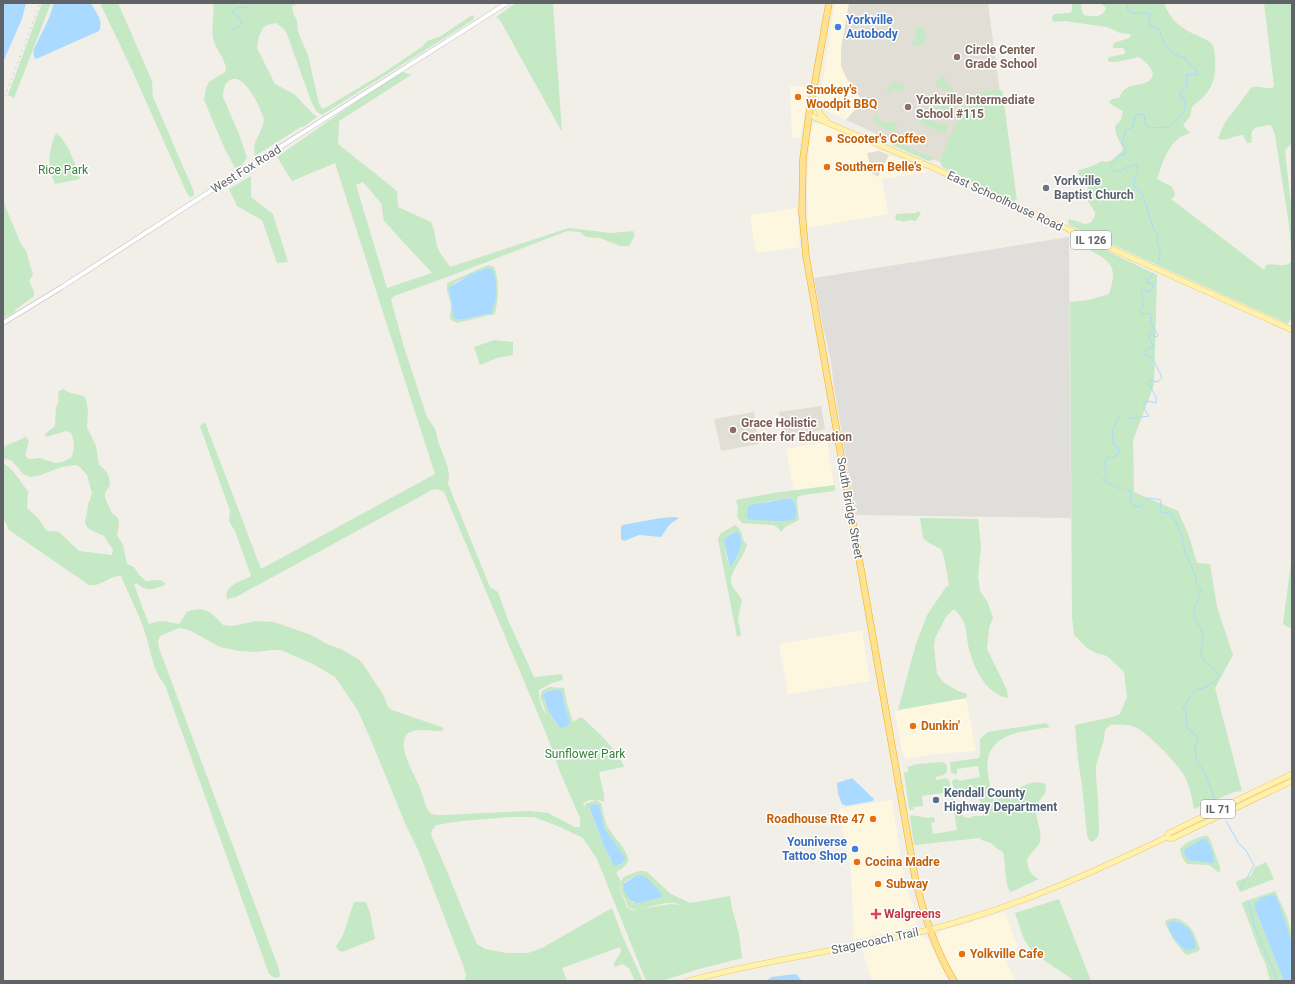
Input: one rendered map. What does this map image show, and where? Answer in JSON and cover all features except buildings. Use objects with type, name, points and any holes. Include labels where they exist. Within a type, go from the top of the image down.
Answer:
[{"type":"highway","name":"South Bridge Street","points":[[828,3],[803,159],[803,226],[807,266],[917,889],[930,930],[954,981]]},
{"type":"main road","points":[[812,97],[821,115],[828,122]]},
{"type":"main road","name":"East Schoolhouse Road","points":[[809,114],[884,146],[1291,329]]},
{"type":"main road","name":"Stagecoach Trail","points":[[688,981],[736,969],[870,944],[930,930],[977,916],[1086,875],[1167,837],[1169,833],[1292,774]]},
{"type":"main road","name":"Stagecoach Trail","points":[[1167,837],[1171,839],[1292,782]]},
{"type":"street","name":"West Fox Road","points":[[3,323],[62,287],[507,3]]},
{"type":"shaded area","points":[[835,3],[849,3],[841,49],[847,79],[863,101],[846,120],[821,108],[819,103]]},
{"type":"shaded area","points":[[849,3],[988,3],[1013,193],[1011,194],[846,120],[863,101],[847,79],[841,66],[841,49]]},
{"type":"shaded area","points":[[790,86],[809,87],[800,138],[792,138]]},
{"type":"shaded area","points":[[821,123],[873,145],[879,151],[929,172],[882,179],[888,214],[808,228],[807,182],[810,141],[813,126]]},
{"type":"shaded area","points":[[879,151],[889,155],[878,177],[872,173],[867,153]]},
{"type":"shaded area","points":[[797,208],[800,247],[756,253],[750,215]]},
{"type":"shaded area","points":[[1069,237],[1071,518],[856,515],[834,388],[831,361],[814,278]]},
{"type":"shaded area","points":[[821,406],[825,429],[784,437],[779,412]]},
{"type":"shaded area","name":"Grace Holistic Center for Education","points":[[754,412],[759,444],[721,451],[714,419]]},
{"type":"shaded area","points":[[827,442],[834,485],[794,492],[786,449]]},
{"type":"shaded area","points":[[862,630],[870,681],[788,694],[779,644]]},
{"type":"shaded area","points":[[966,698],[976,751],[935,754],[906,759],[902,751],[895,711]]},
{"type":"shaded area","points":[[892,800],[905,885],[917,915],[916,923],[912,928],[854,940],[851,873],[839,809]]},
{"type":"shaded area","points":[[1005,912],[1018,948],[1003,953],[1015,981],[960,981],[953,972],[937,939],[941,931]]},
{"type":"shaded area","points":[[921,936],[929,942],[948,981],[872,981],[862,949]]},
{"type":"green space","points":[[42,3],[51,3],[14,98],[8,95]]},
{"type":"green space","points":[[100,3],[118,3],[152,81],[153,97],[194,192],[194,196],[189,196],[186,191],[132,70]]},
{"type":"green space","points":[[213,3],[299,3],[292,6],[293,13],[297,20],[298,32],[308,55],[319,104],[322,109],[385,72],[423,46],[427,41],[441,36],[472,15],[474,16],[473,20],[322,115],[316,111],[311,101],[284,29],[276,23],[267,25],[263,28],[259,36],[257,48],[275,84],[294,94],[317,117],[305,126],[299,128],[255,156],[255,145],[264,119],[251,92],[246,86],[241,81],[236,79],[228,81],[225,85],[223,97],[239,134],[247,158],[241,166],[235,168],[224,147],[204,100],[206,88],[209,82],[225,72],[226,69],[224,61],[213,38]]},
{"type":"green space","points":[[516,3],[555,3],[553,5],[562,132],[500,20],[496,17]]},
{"type":"green space","points":[[1072,3],[1081,3],[1084,15],[1097,16],[1103,14],[1106,8],[1098,3],[1164,3],[1169,14],[1180,26],[1211,43],[1214,48],[1215,66],[1211,85],[1204,96],[1192,107],[1190,117],[1183,125],[1190,133],[1177,140],[1172,145],[1157,179],[1172,187],[1175,194],[1171,199],[1264,270],[1266,265],[1287,265],[1292,260],[1292,316],[1288,324],[1069,225],[1068,221],[1070,219],[1085,224],[1090,223],[1095,216],[1095,213],[1087,199],[1087,181],[1078,174],[1079,170],[1090,167],[1102,161],[1107,162],[1112,160],[1123,150],[1116,133],[1115,126],[1121,120],[1123,111],[1109,102],[1112,99],[1119,98],[1123,91],[1129,87],[1148,81],[1153,75],[1150,67],[1139,57],[1109,62],[1109,57],[1125,54],[1123,48],[1114,48],[1113,46],[1114,43],[1129,38],[1131,35],[1130,34],[1120,33],[1107,27],[1065,21],[1053,22],[1052,17],[1054,14],[1070,13],[1072,11]]},
{"type":"green space","points":[[1264,3],[1292,3],[1292,143],[1285,150],[1292,215],[1292,260],[1289,225],[1275,135],[1272,127],[1270,125],[1255,128],[1251,137],[1252,142],[1249,143],[1247,143],[1243,135],[1224,140],[1218,139],[1226,121],[1251,88],[1272,88],[1274,86]]},
{"type":"green space","points":[[914,28],[923,28],[925,31],[926,43],[913,46],[912,41],[916,40]]},
{"type":"green space","name":"Sunflower Park","points":[[400,71],[411,75],[339,121],[338,144],[397,191],[398,207],[431,222],[434,229],[436,244],[450,267],[569,228],[611,233],[633,231],[635,235],[629,246],[620,246],[600,238],[586,237],[580,232],[567,231],[394,296],[391,300],[404,347],[427,417],[435,429],[448,468],[448,484],[490,587],[498,592],[508,620],[534,677],[562,674],[563,680],[552,683],[539,690],[540,700],[541,704],[547,715],[540,697],[542,691],[549,687],[564,688],[573,722],[581,717],[612,747],[624,767],[599,772],[604,802],[596,800],[601,803],[610,831],[623,847],[627,855],[627,864],[616,873],[620,879],[620,882],[624,877],[633,873],[644,871],[671,894],[690,903],[730,896],[739,934],[742,958],[699,969],[662,981],[646,981],[597,859],[583,838],[534,817],[510,817],[461,821],[436,825],[432,830],[431,835],[477,944],[485,949],[506,953],[528,953],[542,948],[612,908],[622,935],[643,981],[635,981],[629,968],[622,964],[615,967],[614,963],[621,952],[620,947],[562,968],[567,981],[465,981],[466,975],[463,965],[419,852],[405,823],[357,709],[335,677],[315,665],[281,650],[258,652],[239,651],[220,647],[189,630],[179,628],[160,636],[158,642],[159,648],[279,969],[280,976],[278,978],[273,977],[269,974],[165,685],[155,668],[144,628],[121,576],[113,577],[98,584],[89,585],[9,530],[3,517],[3,463],[14,472],[28,491],[27,508],[38,518],[46,530],[59,532],[79,551],[112,555],[113,550],[104,536],[89,529],[86,525],[85,521],[88,504],[92,493],[87,475],[80,467],[76,465],[61,467],[38,476],[30,477],[23,474],[12,461],[3,458],[3,448],[5,446],[26,437],[29,441],[26,457],[30,459],[40,458],[55,463],[71,458],[74,445],[71,433],[66,431],[46,437],[45,435],[55,425],[59,391],[63,389],[70,393],[84,396],[88,410],[87,427],[96,446],[99,465],[106,471],[109,477],[110,485],[105,493],[105,498],[112,513],[118,518],[119,523],[117,535],[123,545],[127,564],[134,567],[139,575],[146,581],[160,580],[165,584],[163,586],[146,589],[136,583],[134,584],[149,624],[163,621],[179,624],[187,612],[199,609],[211,613],[223,625],[233,626],[255,621],[274,622],[311,635],[329,645],[341,649],[358,659],[363,664],[384,696],[388,707],[392,710],[444,728],[441,731],[421,730],[410,732],[406,736],[404,742],[406,757],[419,785],[427,809],[430,812],[440,815],[528,811],[548,813],[575,827],[580,827],[580,818],[560,772],[546,733],[444,492],[438,489],[432,490],[236,597],[227,599],[226,594],[230,587],[251,576],[235,531],[229,521],[230,511],[200,426],[205,422],[261,569],[435,474],[335,163],[292,181],[277,157]],"holes":[[[363,182],[381,203],[384,221],[432,273],[387,288],[356,185]],[[559,690],[562,692],[570,722],[559,727],[551,716],[544,700],[546,692]],[[596,800],[585,804],[585,808],[583,803]],[[599,806],[605,829],[624,861],[618,866],[611,861],[589,808]],[[636,876],[645,877],[660,891],[633,903],[623,886],[624,882]],[[620,882],[621,890],[629,908],[638,909],[631,910],[627,907],[620,889]],[[675,903],[681,905],[672,904],[643,908],[661,904]]]},
{"type":"green space","points":[[942,76],[945,77],[946,82],[953,89],[950,93],[936,86],[937,80]]},
{"type":"green space","points":[[893,82],[906,87],[903,92],[892,89],[889,94],[886,92],[890,84]]},
{"type":"green space","points":[[998,90],[1002,91],[1003,95],[1017,199],[1014,201],[942,167],[941,164],[942,156],[950,137],[970,99],[979,93]]},
{"type":"green space","points":[[932,99],[952,108],[954,113],[952,117],[931,106],[933,102],[931,101]]},
{"type":"green space","points":[[876,114],[879,116],[878,119],[889,124],[891,121],[898,124],[895,131],[893,132],[877,125],[874,120]]},
{"type":"green space","points":[[922,117],[945,126],[946,122],[949,124],[945,133],[921,123],[920,121]]},
{"type":"green space","name":"Rice Park","points":[[56,133],[64,141],[74,161],[80,179],[55,184],[50,164],[50,153]]},
{"type":"green space","points":[[891,136],[901,141],[899,143],[931,157],[934,156],[935,158],[930,161],[926,160],[892,145]]},
{"type":"green space","points":[[251,176],[251,197],[273,214],[288,262],[277,263],[262,220],[237,206],[229,189]]},
{"type":"green space","points":[[3,201],[21,244],[26,251],[33,275],[29,281],[34,292],[34,296],[15,310],[16,311],[3,319]]},
{"type":"green space","points":[[918,211],[921,213],[916,221],[897,221],[895,216],[897,214],[916,213]]},
{"type":"green space","points":[[1091,244],[1157,275],[1154,385],[1133,440],[1134,492],[1178,511],[1189,536],[1197,563],[1210,564],[1217,607],[1233,655],[1215,688],[1242,791],[1234,792],[1194,809],[1190,789],[1185,777],[1163,750],[1143,732],[1134,727],[1116,724],[1110,725],[1105,730],[1104,739],[1096,766],[1099,833],[1093,842],[1089,840],[1087,835],[1075,725],[1113,717],[1120,714],[1127,697],[1124,672],[1107,656],[1096,653],[1087,648],[1074,635],[1072,617],[1070,302],[1089,300],[1109,294],[1113,277],[1113,271],[1108,262],[1088,249],[1088,245]]},
{"type":"green space","points":[[488,265],[494,267],[498,284],[495,314],[457,323],[451,320],[451,307],[447,289],[447,283]],"holes":[[[484,269],[493,270],[495,276],[495,293],[489,315],[459,320],[453,316],[448,290],[456,282]]]},
{"type":"green space","points":[[494,340],[513,342],[513,355],[497,358],[480,365],[474,347]]},
{"type":"green space","points":[[835,485],[834,491],[797,497],[799,520],[785,527],[781,532],[773,525],[742,523],[737,517],[738,508],[736,500],[773,493]],"holes":[[[790,498],[793,500],[795,505],[788,520],[760,519],[764,502]]]},
{"type":"green space","points":[[920,518],[978,519],[981,546],[978,577],[980,591],[988,603],[993,618],[989,628],[987,649],[1007,690],[1008,698],[1001,696],[988,687],[980,675],[969,649],[966,628],[959,614],[954,609],[946,617],[935,638],[934,647],[937,674],[943,682],[958,691],[967,694],[966,698],[898,710],[916,644],[927,615],[946,587],[949,586],[941,549],[927,542],[923,538]]},
{"type":"green space","points":[[735,525],[740,529],[743,540],[747,544],[731,579],[732,585],[742,600],[738,619],[741,635],[737,637],[718,539],[720,534]],"holes":[[[737,532],[740,537],[741,546],[738,555],[730,568],[724,541],[726,537]]]},
{"type":"green space","points":[[1292,562],[1292,629],[1283,624]]},
{"type":"green space","points":[[1046,723],[1050,727],[1020,732],[1007,736],[997,742],[991,749],[987,767],[994,800],[1007,796],[1025,785],[1038,782],[1045,784],[1046,791],[1038,804],[1036,811],[1041,838],[1038,845],[1027,859],[1028,866],[1033,876],[1039,879],[1011,892],[1006,879],[1003,852],[991,843],[981,840],[980,838],[914,845],[911,815],[928,818],[934,817],[935,822],[931,823],[933,834],[957,830],[954,812],[960,811],[964,817],[969,818],[974,816],[983,816],[983,806],[980,802],[976,788],[971,786],[966,790],[954,792],[952,781],[980,777],[978,766],[957,769],[957,774],[954,774],[951,772],[951,762],[979,758],[980,739],[988,732]]},
{"type":"green space","points":[[943,762],[947,765],[947,771],[944,775],[936,777],[936,780],[946,778],[949,780],[953,800],[952,801],[950,792],[922,796],[923,806],[913,807],[914,810],[909,809],[904,772],[908,772],[908,767],[917,764]]},
{"type":"green space","points":[[1208,836],[1220,867],[1220,871],[1218,872],[1209,865],[1187,864],[1184,861],[1180,849],[1192,840]],"holes":[[[1200,840],[1206,840],[1211,851],[1212,862],[1191,861],[1185,849]]]},
{"type":"green space","points":[[1266,862],[1274,879],[1240,892],[1236,883],[1237,881],[1251,876],[1254,868]]},
{"type":"green space","points":[[1275,891],[1289,923],[1292,943],[1285,921],[1255,909],[1284,981],[1270,981],[1265,962],[1242,904],[1243,902]]},
{"type":"green space","points":[[1059,899],[1091,981],[1075,981],[1033,953],[1024,939],[1015,913]]},
{"type":"green space","points":[[354,902],[366,902],[370,913],[375,939],[342,952],[338,950],[336,946],[343,935]]},
{"type":"green space","points":[[1174,918],[1185,922],[1192,929],[1200,949],[1199,951],[1187,955],[1185,954],[1173,939],[1165,923],[1166,920]],"holes":[[[1175,921],[1186,925],[1185,950],[1174,938],[1168,924]]]},
{"type":"water","points":[[3,3],[26,3],[22,19],[3,62]]},
{"type":"water","points":[[54,3],[91,3],[100,20],[101,24],[99,31],[36,59],[33,51],[49,18]]},
{"type":"water","points":[[488,268],[493,270],[496,286],[495,304],[491,314],[459,320],[456,319],[453,316],[448,288],[471,274]]},
{"type":"water","points":[[790,498],[796,507],[795,519],[778,521],[748,519],[748,507],[750,505]]},
{"type":"water","points":[[674,517],[679,518],[670,524],[661,537],[639,535],[624,541],[621,539],[622,525]]},
{"type":"water","points":[[737,531],[740,536],[741,546],[738,555],[730,568],[724,541],[726,537]]},
{"type":"water","points":[[561,690],[562,692],[570,722],[567,726],[561,728],[549,712],[543,696],[546,692]]},
{"type":"water","points":[[852,778],[874,799],[873,801],[846,806],[842,804],[838,794],[837,783]]},
{"type":"water","points":[[593,804],[599,805],[605,829],[625,857],[621,864],[616,866],[613,864],[604,846],[589,807]]},
{"type":"water","points":[[1205,839],[1212,850],[1214,863],[1191,861],[1185,856],[1185,849],[1200,840]]},
{"type":"water","points":[[641,875],[647,878],[660,891],[662,897],[638,903],[631,901],[625,893],[623,884],[636,876]]},
{"type":"water","points":[[1271,895],[1276,896],[1292,943],[1292,981],[1284,981],[1255,909],[1255,903],[1261,898]]},
{"type":"water","points":[[1172,921],[1178,922],[1189,929],[1195,941],[1195,949],[1185,950],[1177,942],[1172,935],[1168,924]]},
{"type":"water","points":[[795,974],[802,981],[765,981],[772,977]]},
{"type":"waterway","points":[[231,29],[239,27],[242,23],[241,20],[234,14],[233,10],[235,8],[247,7],[250,3]]},
{"type":"waterway","points":[[1129,3],[1127,5],[1128,11],[1131,13],[1151,14],[1149,25],[1160,30],[1165,46],[1176,55],[1185,58],[1191,66],[1196,69],[1197,74],[1187,75],[1187,87],[1180,95],[1180,97],[1185,99],[1185,105],[1181,116],[1169,127],[1150,128],[1146,126],[1144,115],[1138,114],[1135,116],[1133,127],[1126,130],[1122,142],[1126,150],[1125,154],[1120,155],[1111,165],[1111,169],[1115,171],[1120,171],[1127,167],[1137,165],[1138,172],[1134,177],[1136,181],[1133,184],[1143,195],[1153,228],[1158,236],[1157,242],[1160,251],[1158,264]]},
{"type":"waterway","points":[[1128,419],[1149,416],[1144,409],[1144,403],[1147,401],[1156,403],[1156,397],[1149,384],[1150,380],[1158,382],[1162,377],[1153,359],[1144,355],[1146,350],[1153,347],[1149,337],[1150,332],[1153,333],[1154,336],[1157,337],[1158,335],[1151,323],[1151,315],[1150,313],[1143,314],[1139,312],[1144,306],[1141,289],[1149,292],[1152,289],[1153,284],[1147,283],[1148,279],[1154,273]]},
{"type":"waterway","points":[[1120,489],[1105,482],[1103,479],[1106,474],[1104,465],[1107,457],[1111,458],[1118,455],[1118,447],[1115,446],[1112,441],[1113,429],[1118,417],[1122,418]]},
{"type":"waterway","points":[[1126,489],[1129,490],[1131,494],[1130,500],[1133,505],[1140,507],[1148,498],[1156,499],[1161,500],[1160,510],[1163,513],[1171,512],[1181,533],[1185,551],[1196,577],[1196,585],[1201,590],[1194,612],[1194,619],[1204,638],[1201,651],[1203,660],[1215,670],[1219,677],[1208,686],[1195,690],[1183,707],[1186,713],[1187,728],[1198,737],[1195,745],[1196,759],[1204,771],[1216,802]]},
{"type":"waterway","points":[[1226,821],[1239,844],[1245,849],[1254,865],[1241,889]]},
{"type":"waterway","points":[[1248,901],[1255,928],[1278,981]]},
{"type":"railway","points":[[3,102],[40,3]]},
{"type":"place","name":"Yorkville Autobody","points":[[838,27]]},
{"type":"place","name":"Circle Center Grade School","points":[[957,57]]},
{"type":"place","name":"Smokey's Woodpit BBQ","points":[[798,97]]},
{"type":"place","name":"Yorkville Intermediate School #115","points":[[908,107]]},
{"type":"place","name":"Scooter's Coffee","points":[[829,139]]},
{"type":"place","name":"Southern Belle's","points":[[827,167]]},
{"type":"place","name":"Yorkville Baptist Church","points":[[1046,188]]},
{"type":"place","name":"Grace Holistic Center for Education","points":[[733,430]]},
{"type":"place","name":"Dunkin'","points":[[913,726]]},
{"type":"place","name":"Kendall County Highway Department","points":[[936,800]]},
{"type":"place","name":"Roadhouse Rte 47","points":[[873,819]]},
{"type":"place","name":"Youniverse Tattoo Shop","points":[[855,849]]},
{"type":"place","name":"Cocina Madre","points":[[857,862]]},
{"type":"place","name":"Subway","points":[[878,884]]},
{"type":"place","name":"Walgreens","points":[[876,914]]},
{"type":"place","name":"Yolkville Cafe","points":[[962,954]]}]
